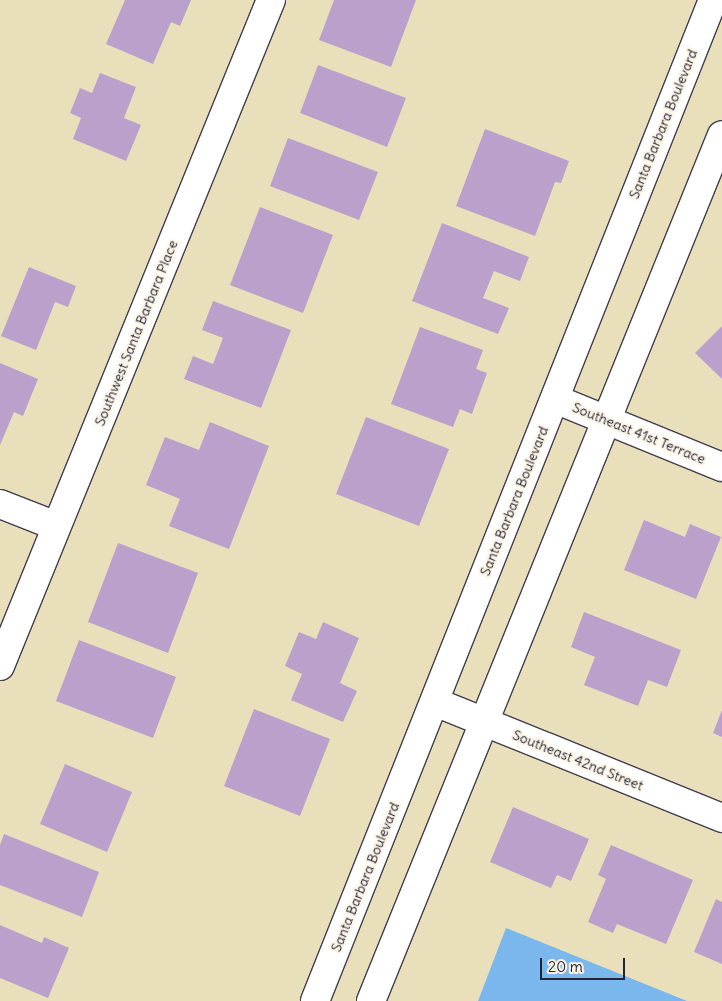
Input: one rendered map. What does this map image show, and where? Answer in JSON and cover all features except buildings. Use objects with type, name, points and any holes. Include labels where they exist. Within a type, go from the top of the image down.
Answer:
[{"type":"main road","name":"Southwest Santa Barbara Place","points":[[0,666],[271,0]]},
{"type":"main road","name":"Santa Barbara Boulevard","points":[[314,1001],[435,702],[713,0]]},
{"type":"main road","points":[[372,1001],[722,135]]},
{"type":"main road","name":"Southeast 41st Terrace","points":[[555,399],[722,467]]},
{"type":"main road","points":[[0,504],[56,526]]},
{"type":"main road","name":"Southeast 42nd Street","points":[[435,702],[722,818]]},
{"type":"water","points":[[506,928],[687,1001],[478,1001]]}]
